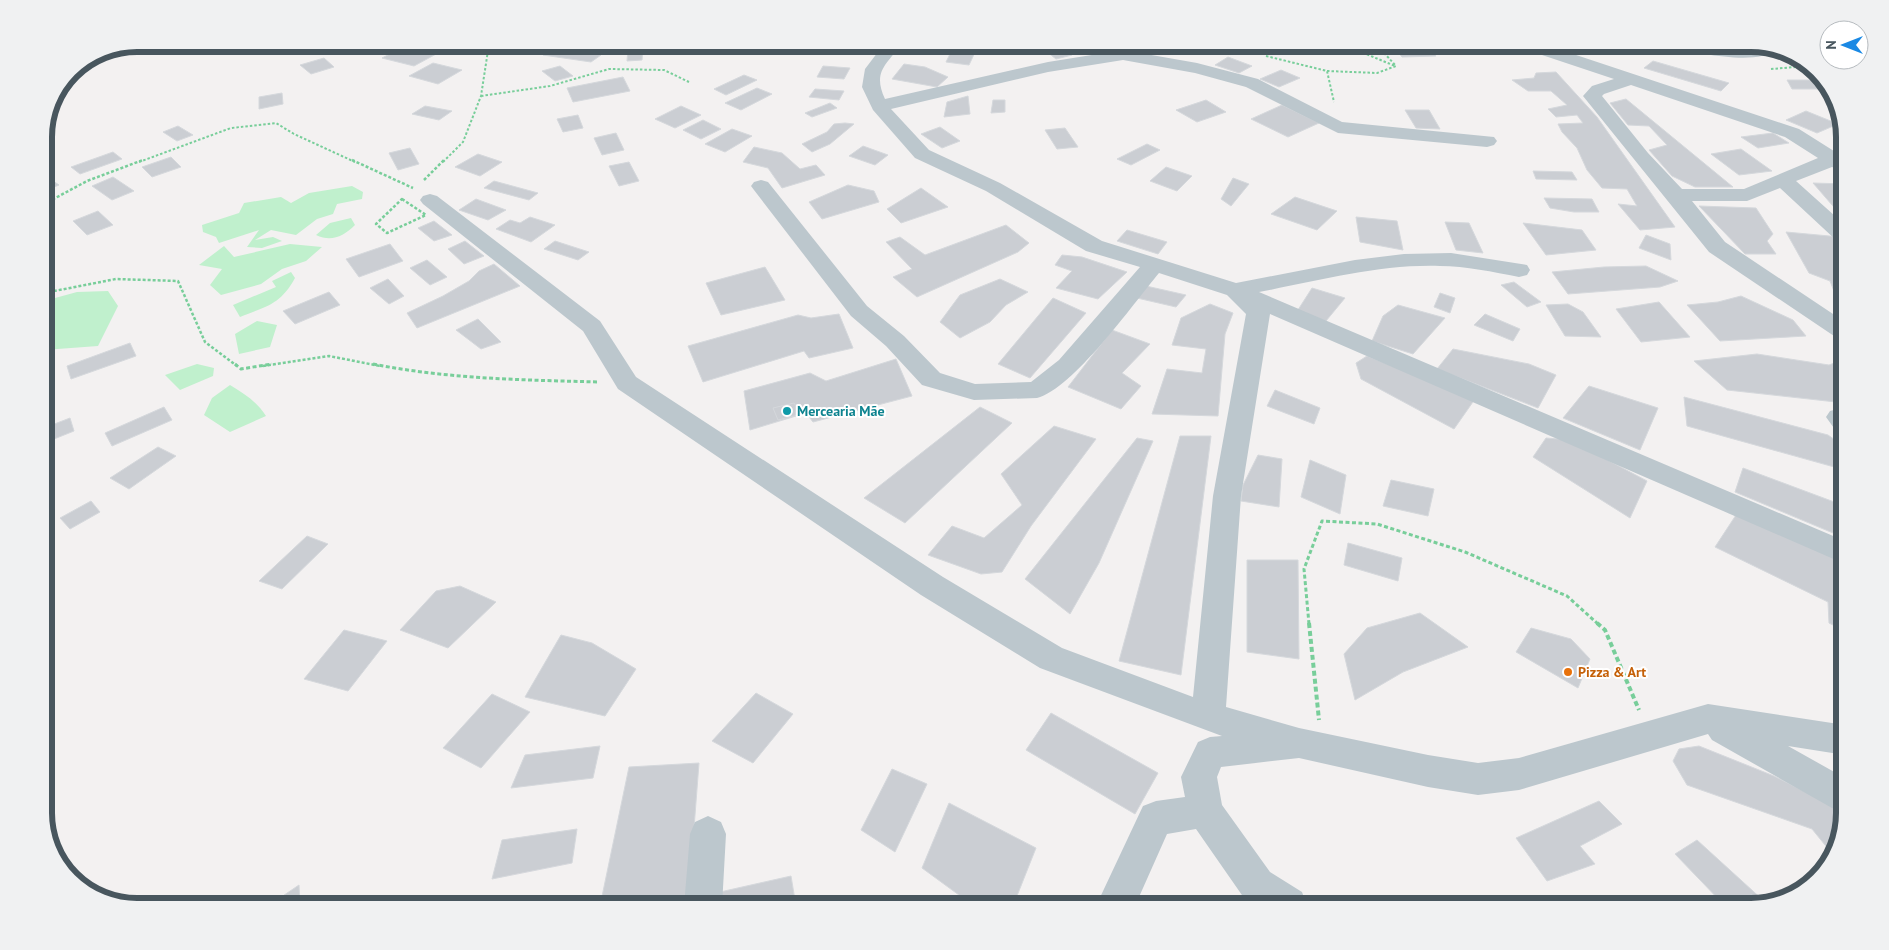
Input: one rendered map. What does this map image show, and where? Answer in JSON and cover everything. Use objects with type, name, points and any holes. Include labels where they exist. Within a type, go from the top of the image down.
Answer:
[{"type":"street","points":[[886,52],[875,67],[870,85],[879,106],[922,154],[993,188],[1094,246],[1235,290],[1836,549]]},
{"type":"street","points":[[1551,52],[1792,133],[1836,161]]},
{"type":"street","points":[[879,106],[1048,67],[1123,55],[1197,68],[1252,83],[1338,127],[1487,141]]},
{"type":"street","points":[[1632,79],[1598,90],[1578,83],[1676,195],[1717,247],[1836,327]]},
{"type":"street","points":[[1676,195],[1747,195],[1782,180],[1836,164]]},
{"type":"street","points":[[1782,180],[1836,228]]},
{"type":"street","points":[[762,186],[859,310],[895,340],[931,379],[974,392],[1037,390],[1068,366],[1154,265]]},
{"type":"street","points":[[423,195],[592,326],[627,383],[932,586],[1051,658],[1208,717],[1310,745],[1428,771],[1478,779],[1519,774],[1708,720],[1836,739]]},
{"type":"street","points":[[1235,290],[1364,265],[1429,259],[1475,262],[1520,270]]},
{"type":"street","points":[[1208,717],[1227,496],[1258,314],[1235,290]]},
{"type":"street","points":[[1708,720],[1836,791]]},
{"type":"street","points":[[1276,898],[1257,885],[1205,811],[1199,777],[1210,753],[1310,745]]},
{"type":"street","points":[[1119,898],[1156,818],[1205,811]]},
{"type":"street","points":[[704,898],[708,834]]},
{"type":"path","points":[[53,199],[87,181],[231,128],[276,123],[294,134],[423,195],[463,142],[481,96],[488,52]]},
{"type":"path","points":[[1362,52],[1396,66]]},
{"type":"path","points":[[1383,52],[1396,66]]},
{"type":"path","points":[[1266,56],[1327,71],[1377,73],[1396,66]]},
{"type":"path","points":[[481,96],[550,86],[609,69],[664,70],[689,82]]},
{"type":"path","points":[[1327,71],[1338,127]]},
{"type":"path","points":[[402,199],[426,215],[402,226],[387,233],[376,224],[402,199]]},
{"type":"path","points":[[53,291],[116,279],[178,281],[205,342],[241,369],[329,356],[397,369],[504,380],[627,383]]},
{"type":"path","points":[[1310,745],[1304,569],[1322,521],[1377,524],[1465,552],[1568,596],[1605,630],[1651,736]]},
{"type":"green space","points":[[352,186],[363,192],[362,199],[337,204],[333,214],[317,219],[296,235],[271,230],[255,240],[273,237],[282,241],[262,248],[247,247],[259,230],[219,243],[216,237],[203,232],[202,225],[239,213],[244,203],[281,197],[291,203],[309,193]]},
{"type":"green space","points":[[351,218],[355,225],[346,233],[332,238],[316,235],[330,223]]},
{"type":"green space","points":[[290,244],[322,247],[306,261],[282,269],[261,284],[221,295],[210,285],[222,269],[199,265],[224,246],[234,257]]},
{"type":"green space","points":[[291,272],[295,278],[284,294],[272,304],[240,317],[233,305],[276,287],[272,281]]},
{"type":"green space","points":[[108,291],[118,306],[98,346],[53,349],[53,299],[77,292]]},
{"type":"green space","points":[[257,321],[277,325],[270,347],[239,354],[235,334]]},
{"type":"green space","points":[[197,364],[214,368],[213,376],[180,390],[165,375]]},
{"type":"green space","points":[[230,385],[250,399],[266,416],[230,432],[204,415],[212,398]]},
{"type":"building","points":[[394,52],[438,53],[414,66],[382,58]]},
{"type":"building","points":[[547,52],[580,52],[601,55],[591,62],[543,55]]},
{"type":"building","points":[[628,52],[643,52],[642,60],[627,61]]},
{"type":"building","points":[[951,52],[975,52],[969,65],[946,62]]},
{"type":"building","points":[[1047,52],[1068,52],[1072,55],[1056,59]]},
{"type":"building","points":[[1312,52],[1313,54],[1282,53]]},
{"type":"building","points":[[1398,52],[1432,52],[1436,56],[1402,57]]},
{"type":"building","points":[[1491,52],[1511,52],[1513,54],[1493,54]]},
{"type":"building","points":[[1228,57],[1252,66],[1239,73],[1215,65]]},
{"type":"building","points":[[324,58],[334,67],[311,74],[300,65]]},
{"type":"building","points":[[1653,61],[1729,83],[1721,91],[1644,68]]},
{"type":"building","points":[[433,63],[462,70],[438,84],[409,76]]},
{"type":"building","points":[[904,64],[925,67],[948,77],[937,87],[892,79]]},
{"type":"building","points":[[560,66],[573,76],[555,81],[542,71]]},
{"type":"building","points":[[823,66],[850,68],[844,79],[817,77]]},
{"type":"building","points":[[1281,70],[1300,78],[1279,87],[1260,79]]},
{"type":"building","points":[[1556,72],[1597,117],[1675,227],[1640,230],[1618,204],[1637,206],[1627,189],[1602,188],[1587,170],[1577,148],[1562,132],[1558,124],[1583,123],[1577,115],[1556,117],[1548,109],[1567,105],[1551,91],[1528,91],[1512,80],[1534,78],[1536,73]]},
{"type":"building","points":[[744,75],[757,80],[726,95],[714,89]]},
{"type":"building","points":[[623,77],[630,91],[573,102],[567,88]]},
{"type":"building","points":[[1787,80],[1815,80],[1821,89],[1792,89]]},
{"type":"building","points":[[757,88],[772,94],[741,110],[725,103]]},
{"type":"building","points":[[815,89],[844,91],[839,100],[809,97]]},
{"type":"building","points":[[282,93],[283,104],[259,109],[259,97]]},
{"type":"building","points":[[968,96],[970,114],[944,117],[947,102]]},
{"type":"building","points":[[1626,99],[1733,187],[1695,187],[1672,176],[1649,150],[1667,145],[1649,126],[1628,125],[1610,103]]},
{"type":"building","points":[[993,100],[1005,100],[1005,112],[991,113]]},
{"type":"building","points":[[1206,100],[1226,112],[1197,122],[1176,110]]},
{"type":"building","points":[[830,103],[837,108],[812,117],[805,113]]},
{"type":"building","points":[[1282,105],[1319,123],[1288,137],[1251,119]]},
{"type":"building","points":[[425,106],[452,111],[439,120],[412,114]]},
{"type":"building","points":[[681,106],[701,115],[675,128],[655,119]]},
{"type":"building","points":[[1405,110],[1429,110],[1440,129],[1416,128]]},
{"type":"building","points":[[1806,111],[1835,123],[1835,125],[1817,133],[1786,120]]},
{"type":"building","points":[[578,115],[583,128],[563,132],[557,119]]},
{"type":"building","points":[[703,120],[721,129],[701,139],[683,130]]},
{"type":"building","points":[[834,124],[854,124],[830,144],[812,152],[802,144],[827,132]]},
{"type":"building","points":[[178,126],[193,135],[177,141],[163,132]]},
{"type":"building","points":[[940,127],[960,141],[942,148],[921,134]]},
{"type":"building","points":[[1065,128],[1078,147],[1057,149],[1045,130]]},
{"type":"building","points":[[732,129],[752,136],[725,152],[705,144]]},
{"type":"building","points":[[616,133],[624,150],[602,155],[594,138]]},
{"type":"building","points":[[1773,133],[1789,143],[1758,148],[1741,137]]},
{"type":"building","points":[[1147,144],[1160,150],[1131,165],[1117,159]]},
{"type":"building","points":[[863,146],[888,155],[875,165],[849,156]]},
{"type":"building","points":[[754,147],[782,153],[800,169],[816,165],[825,175],[782,188],[768,168],[743,162]]},
{"type":"building","points":[[410,148],[419,164],[398,170],[389,153]]},
{"type":"building","points":[[1741,149],[1772,171],[1739,175],[1711,154]]},
{"type":"building","points":[[113,152],[122,159],[80,174],[71,167]]},
{"type":"building","points":[[478,154],[502,162],[480,176],[455,167]]},
{"type":"building","points":[[171,157],[181,167],[152,177],[142,167]]},
{"type":"building","points":[[629,162],[639,181],[619,186],[609,166]]},
{"type":"building","points":[[1166,167],[1192,176],[1177,191],[1150,181]]},
{"type":"building","points":[[1533,171],[1572,172],[1577,180],[1536,179]]},
{"type":"building","points":[[113,177],[134,191],[112,200],[92,186]]},
{"type":"building","points":[[1233,178],[1249,184],[1231,206],[1221,199]]},
{"type":"building","points":[[53,181],[59,185],[53,187]]},
{"type":"building","points":[[494,181],[538,193],[529,200],[484,188]]},
{"type":"building","points":[[1813,183],[1836,184],[1836,210]]},
{"type":"building","points":[[848,185],[874,191],[879,202],[822,219],[809,202]]},
{"type":"building","points":[[921,188],[948,207],[901,223],[887,209]]},
{"type":"building","points":[[1295,197],[1337,211],[1317,230],[1271,214]]},
{"type":"building","points":[[1544,198],[1592,199],[1599,212],[1574,212],[1550,208]]},
{"type":"building","points":[[476,199],[506,210],[488,220],[459,210]]},
{"type":"building","points":[[1699,206],[1756,208],[1773,234],[1767,241],[1776,254],[1745,254]]},
{"type":"building","points":[[98,211],[113,225],[87,235],[73,221]]},
{"type":"building","points":[[530,217],[555,225],[531,242],[496,229],[510,220],[520,223]]},
{"type":"building","points":[[1356,217],[1397,221],[1403,250],[1360,242]]},
{"type":"building","points":[[434,221],[452,235],[434,241],[418,228]]},
{"type":"building","points":[[1445,222],[1469,223],[1483,253],[1456,250]]},
{"type":"building","points":[[1523,223],[1582,230],[1596,250],[1546,255]]},
{"type":"building","points":[[1006,225],[1029,243],[1018,252],[917,297],[893,277],[912,269],[886,242],[900,237],[925,255]]},
{"type":"building","points":[[1127,230],[1167,242],[1158,254],[1117,241]]},
{"type":"building","points":[[1786,232],[1836,237],[1836,296],[1830,281],[1809,273]]},
{"type":"building","points":[[1646,235],[1670,244],[1671,260],[1639,248]]},
{"type":"building","points":[[465,241],[484,256],[464,264],[448,249]]},
{"type":"building","points":[[555,241],[589,252],[578,260],[544,249]]},
{"type":"building","points":[[390,244],[403,261],[359,277],[346,259]]},
{"type":"building","points":[[1062,255],[1082,257],[1127,272],[1098,299],[1056,288],[1072,271],[1055,265]]},
{"type":"building","points":[[427,260],[447,277],[430,285],[410,268]]},
{"type":"building","points":[[494,264],[520,286],[417,328],[407,313],[443,296],[469,281],[479,271]]},
{"type":"building","points":[[1646,266],[1678,281],[1660,287],[1568,294],[1552,272],[1604,267]]},
{"type":"building","points":[[765,267],[785,300],[721,315],[706,283]]},
{"type":"building","points":[[388,279],[404,296],[389,304],[370,288]]},
{"type":"building","points":[[1000,279],[1028,292],[1006,305],[990,322],[960,338],[940,322],[960,295]]},
{"type":"building","points":[[1514,282],[1541,302],[1527,307],[1501,285]]},
{"type":"building","points":[[1146,286],[1186,295],[1176,307],[1137,298]]},
{"type":"building","points":[[1312,288],[1345,298],[1326,321],[1296,313]]},
{"type":"building","points":[[329,292],[340,305],[295,324],[283,311]]},
{"type":"building","points":[[1440,293],[1455,298],[1450,313],[1434,307]]},
{"type":"building","points":[[1741,296],[1793,320],[1806,336],[1720,341],[1687,305],[1718,302]]},
{"type":"building","points":[[1053,298],[1086,313],[1030,378],[998,364]]},
{"type":"building","points":[[1659,302],[1690,337],[1641,342],[1616,309]]},
{"type":"building","points":[[1210,304],[1233,313],[1225,334],[1218,416],[1152,414],[1167,369],[1202,373],[1206,349],[1172,345],[1181,318]]},
{"type":"building","points":[[1568,304],[1583,312],[1601,337],[1565,336],[1546,305]]},
{"type":"building","points":[[1398,305],[1445,318],[1413,354],[1372,341],[1383,316]]},
{"type":"building","points":[[839,314],[853,348],[809,358],[804,351],[703,382],[688,346],[798,315],[811,318]]},
{"type":"building","points":[[1485,314],[1520,329],[1513,341],[1474,325]]},
{"type":"building","points":[[478,319],[501,342],[481,349],[456,330]]},
{"type":"building","points":[[1112,330],[1150,344],[1122,373],[1141,386],[1121,409],[1068,387]]},
{"type":"building","points":[[130,343],[136,356],[71,379],[67,366]]},
{"type":"building","points":[[1453,349],[1529,364],[1556,375],[1538,408],[1437,369]]},
{"type":"building","points":[[1757,354],[1829,365],[1836,362],[1836,402],[1727,390],[1694,361]]},
{"type":"building","points":[[1367,356],[1475,399],[1454,429],[1361,379],[1356,363]]},
{"type":"building","points":[[896,359],[912,396],[813,422],[806,413],[750,430],[744,391],[810,373],[826,381]]},
{"type":"building","points":[[1589,386],[1658,408],[1640,450],[1563,418]]},
{"type":"building","points":[[1275,390],[1320,408],[1314,424],[1267,406]]},
{"type":"building","points":[[1684,397],[1828,435],[1836,441],[1836,467],[1687,426]]},
{"type":"building","name":"Mercearia Mãe","points":[[794,403],[802,414],[778,420],[773,408]]},
{"type":"building","points":[[164,407],[172,420],[112,446],[105,433]]},
{"type":"building","points":[[980,407],[1012,423],[905,523],[864,498]]},
{"type":"building","points":[[70,418],[74,431],[53,439],[53,425]]},
{"type":"building","points":[[1054,426],[1096,439],[1031,526],[1002,572],[981,574],[928,555],[952,526],[984,538],[1022,505],[1001,474]]},
{"type":"building","points":[[1180,436],[1211,436],[1181,675],[1119,661]]},
{"type":"building","points":[[1137,438],[1153,441],[1099,563],[1070,614],[1025,579]]},
{"type":"building","points":[[1546,438],[1570,440],[1647,481],[1630,518],[1533,457]]},
{"type":"building","points":[[158,447],[176,456],[129,489],[110,478]]},
{"type":"building","points":[[1258,455],[1282,459],[1279,507],[1241,501],[1243,485]]},
{"type":"building","points":[[1310,460],[1346,475],[1340,514],[1301,497]]},
{"type":"building","points":[[1743,468],[1836,503],[1836,534],[1735,492]]},
{"type":"building","points":[[1391,480],[1434,489],[1428,516],[1383,506]]},
{"type":"building","points":[[91,501],[100,512],[70,529],[60,518]]},
{"type":"building","points":[[1736,515],[1836,555],[1836,626],[1829,623],[1828,602],[1715,547]]},
{"type":"building","points":[[307,536],[328,544],[282,589],[259,581]]},
{"type":"building","points":[[1348,543],[1402,558],[1398,581],[1344,565]]},
{"type":"building","points":[[1247,560],[1298,560],[1299,659],[1247,652]]},
{"type":"building","points":[[460,586],[496,602],[448,648],[400,630],[436,591]]},
{"type":"building","points":[[1420,613],[1468,647],[1403,672],[1355,700],[1344,654],[1367,628]]},
{"type":"building","points":[[1531,628],[1571,639],[1590,659],[1578,688],[1516,652]]},
{"type":"building","points":[[344,630],[387,641],[348,691],[304,679]]},
{"type":"building","points":[[561,635],[592,643],[636,669],[605,716],[525,697]]},
{"type":"building","points":[[756,693],[793,714],[753,763],[712,741]]},
{"type":"building","points":[[492,694],[530,712],[481,768],[443,748]]},
{"type":"building","points":[[1051,713],[1158,773],[1135,814],[1026,750]]},
{"type":"building","points":[[600,746],[593,778],[511,788],[525,755]]},
{"type":"building","points":[[1699,746],[1774,776],[1836,807],[1834,835],[1828,849],[1812,829],[1687,785],[1673,761],[1679,749]]},
{"type":"building","points":[[699,763],[689,898],[602,898],[629,767]]},
{"type":"building","points":[[892,769],[927,784],[895,852],[861,830]]},
{"type":"building","points":[[1599,801],[1622,824],[1580,846],[1595,864],[1547,881],[1516,838]]},
{"type":"building","points":[[949,803],[1036,848],[1016,898],[963,898],[922,868]]},
{"type":"building","points":[[577,829],[572,863],[492,879],[502,840]]},
{"type":"building","points":[[1697,840],[1760,897],[1717,898],[1675,854]]},
{"type":"building","points":[[791,876],[795,898],[720,898],[720,892]]},
{"type":"building","points":[[299,885],[300,898],[280,898]]},
{"type":"place","name":"Mercearia Mãe","points":[[787,411]]},
{"type":"place","name":"Pizza & Art","points":[[1568,672]]}]
